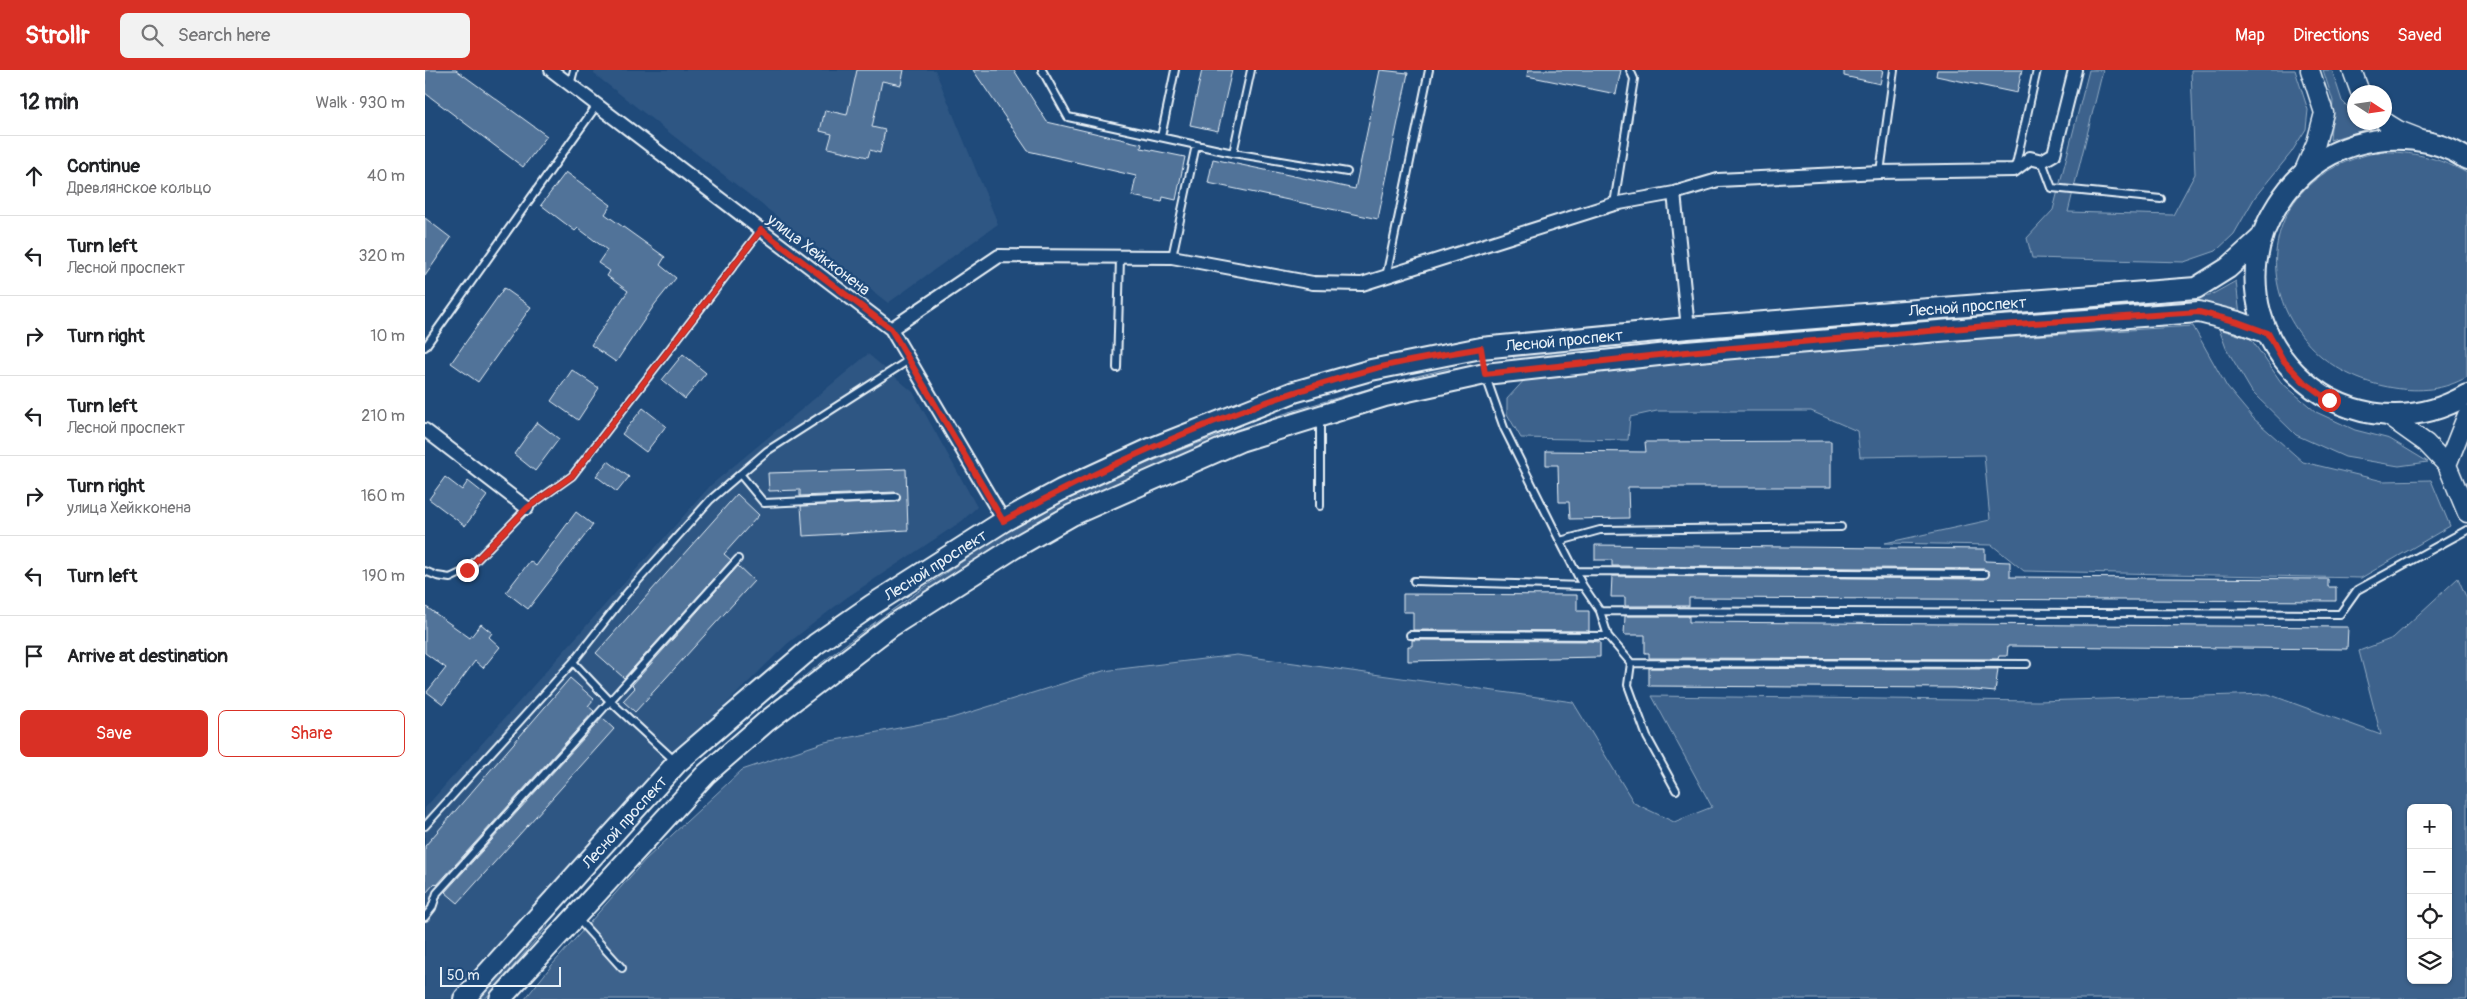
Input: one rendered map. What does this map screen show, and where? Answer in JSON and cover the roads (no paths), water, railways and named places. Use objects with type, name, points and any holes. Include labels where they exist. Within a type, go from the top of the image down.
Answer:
[{"type":"main road","points":[[2467,159],[2435,144],[2396,139],[2365,142],[2343,148],[2322,159],[2303,173],[2281,199],[2262,237],[2256,269],[2258,302],[2268,333],[2283,360],[2304,382],[2323,395],[2358,411],[2388,416],[2419,414],[2450,405],[2467,395]]},
{"type":"main road","name":"Лесной проспект","points":[[464,999],[677,763],[816,644],[871,605],[1003,521],[1105,469],[1294,392],[1371,370],[1481,348],[1688,328],[2196,288],[2228,268],[2262,237]]},
{"type":"main road","name":"Лесной проспект","points":[[500,999],[535,958],[706,774],[767,721],[890,627],[1014,548],[1072,515],[1240,441],[1320,418],[1385,396],[1485,374],[1686,352],[1987,326],[2199,312],[2238,322],[2268,333]]},
{"type":"main road","points":[[1481,348],[1485,374]]},
{"type":"main road","points":[[556,896],[575,916]]},
{"type":"street","name":"улица Хейкконена","points":[[551,70],[891,329],[1003,521]]},
{"type":"street","points":[[891,329],[999,256],[1171,257],[1313,283],[1362,284],[1614,204],[1674,193],[1718,180],[1880,172],[2014,170],[2030,158],[2042,160],[2054,154],[2075,70]]},
{"type":"street","points":[[2303,173],[2316,143],[2324,113],[2310,70]]},
{"type":"street","points":[[2352,70],[2357,85]]},
{"type":"street","points":[[2392,127],[2435,144]]},
{"type":"street","points":[[1674,193],[1688,328]]},
{"type":"street","points":[[2447,465],[2467,415]]},
{"type":"street","points":[[2388,416],[2426,443],[2447,465],[2467,513]]},
{"type":"street","points":[[425,430],[527,508]]},
{"type":"lane","points":[[570,85],[574,70]]},
{"type":"lane","points":[[1041,70],[1068,118],[1233,153],[1347,172]]},
{"type":"lane","points":[[1161,138],[1175,70]]},
{"type":"lane","points":[[1233,153],[1251,70]]},
{"type":"lane","points":[[1386,277],[1429,70]]},
{"type":"lane","points":[[1614,204],[1634,79],[1630,70]]},
{"type":"lane","points":[[1880,172],[1894,70]]},
{"type":"lane","points":[[2014,170],[2037,70]]},
{"type":"lane","points":[[425,347],[597,105]]},
{"type":"lane","points":[[1171,257],[1196,145]]},
{"type":"lane","points":[[2042,160],[2052,188],[2161,198]]},
{"type":"lane","points":[[425,571],[437,576],[450,578],[467,570],[527,508],[572,476],[761,230]]},
{"type":"lane","points":[[1117,368],[1120,258]]},
{"type":"lane","points":[[425,826],[573,662],[627,593],[709,500],[767,451],[909,360]]},
{"type":"lane","points":[[1485,374],[1504,428],[1560,541],[1583,586],[1600,611],[1608,636],[1631,663],[1628,685],[1631,694],[1647,737],[1676,790]]},
{"type":"lane","points":[[1320,418],[1320,506]]},
{"type":"lane","points":[[740,474],[764,503],[896,497]]},
{"type":"lane","points":[[1560,541],[1601,530],[1841,527]]},
{"type":"lane","points":[[1600,611],[2340,614],[2357,590],[2467,530]]},
{"type":"lane","points":[[425,917],[432,908],[437,893],[738,559]]},
{"type":"lane","points":[[1576,571],[1985,574]]},
{"type":"lane","points":[[1414,580],[1583,586]]},
{"type":"lane","points":[[1410,635],[1608,636]]},
{"type":"lane","points":[[573,662],[609,700],[677,763]]},
{"type":"lane","points":[[1631,663],[2027,664]]},
{"type":"lane","points":[[575,916],[622,968]]}]
